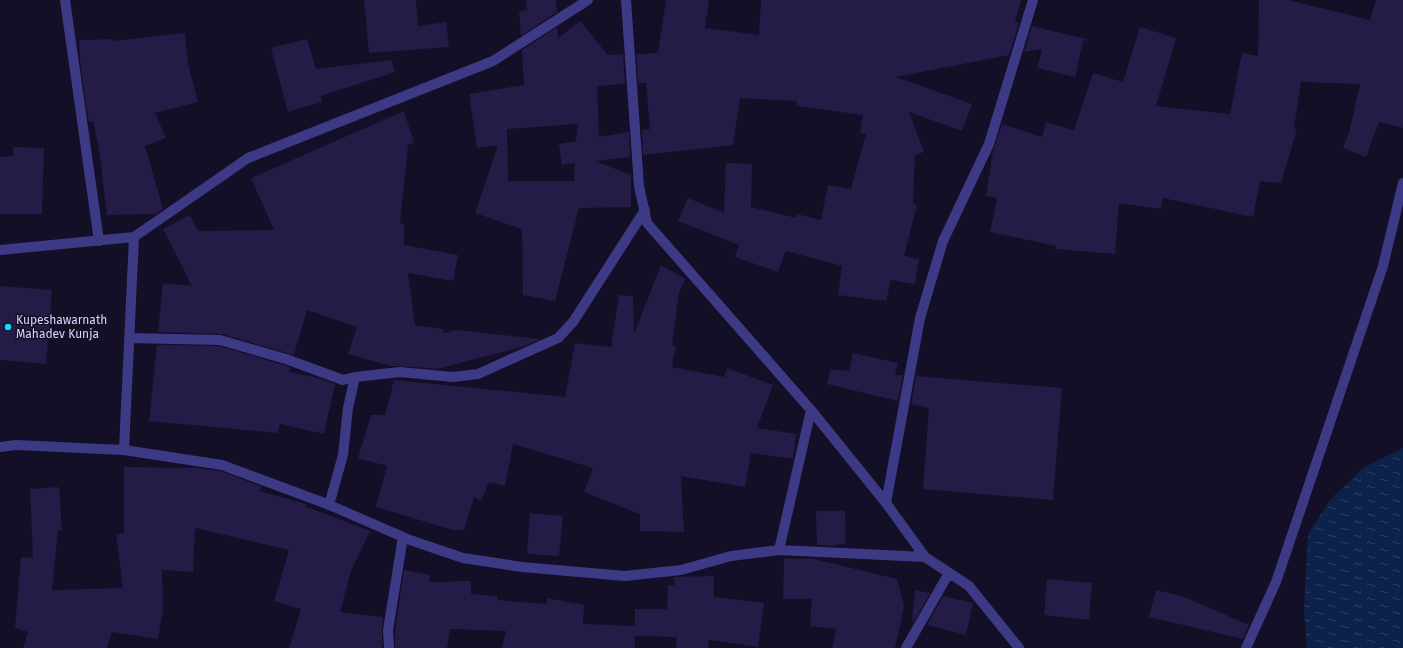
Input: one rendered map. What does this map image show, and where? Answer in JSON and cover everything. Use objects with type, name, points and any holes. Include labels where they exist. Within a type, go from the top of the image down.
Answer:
[{"type":"street","points":[[65,0],[99,241]]},
{"type":"street","points":[[0,250],[134,237],[248,158],[493,61],[588,0]]},
{"type":"street","points":[[626,0],[638,170],[647,223],[811,410],[886,502],[925,557],[969,586],[1019,648]]},
{"type":"street","points":[[886,502],[924,304],[943,241],[988,144],[1033,0]]},
{"type":"street","points":[[1246,648],[1281,567],[1383,266],[1403,183]]},
{"type":"street","points":[[129,338],[220,340],[286,359],[342,380],[400,372],[453,377],[478,374],[558,338],[573,322],[645,210]]},
{"type":"street","points":[[124,450],[134,237]]},
{"type":"street","points":[[329,505],[343,455],[348,408],[355,377]]},
{"type":"street","points":[[779,550],[811,410]]},
{"type":"street","points":[[0,447],[16,445],[124,450],[222,465],[329,505],[403,537],[463,558],[522,567],[625,576],[681,570],[731,556],[779,550],[925,557]]},
{"type":"street","points":[[389,648],[388,630],[403,537]]},
{"type":"street","points":[[906,648],[949,573]]},
{"type":"water","points":[[1403,448],[1403,648],[1307,648],[1304,611],[1308,534],[1330,500],[1364,467]]},
{"type":"building","points":[[364,0],[416,0],[418,26],[446,22],[449,47],[369,53]]},
{"type":"building","points":[[526,0],[556,0],[557,12],[521,36],[519,12],[527,10]]},
{"type":"building","points":[[666,0],[709,0],[705,28],[759,35],[761,0],[1021,0],[1015,22],[1019,23],[1009,55],[896,77],[972,104],[962,131],[909,112],[924,152],[915,155],[913,203],[917,205],[904,256],[919,259],[915,284],[891,280],[886,301],[838,295],[842,266],[786,251],[778,272],[735,257],[739,245],[678,221],[688,198],[724,213],[726,163],[752,164],[751,207],[796,218],[797,214],[821,220],[828,185],[851,189],[866,134],[860,133],[863,115],[796,106],[797,101],[740,98],[733,145],[643,155],[642,130],[650,129],[646,83],[638,83],[636,54],[658,53]]},
{"type":"building","points":[[1259,0],[1288,0],[1370,20],[1376,0],[1403,0],[1403,128],[1379,122],[1366,157],[1343,148],[1349,133],[1360,84],[1301,82],[1294,128],[1297,129],[1281,183],[1260,181],[1253,217],[1163,198],[1161,209],[1119,203],[1115,254],[1055,249],[1056,246],[990,232],[997,198],[986,196],[993,151],[1002,124],[1042,137],[1046,122],[1074,130],[1093,73],[1123,82],[1140,27],[1176,38],[1156,106],[1230,114],[1242,53],[1258,56]]},
{"type":"building","points":[[580,21],[608,55],[623,54],[625,84],[597,86],[599,137],[629,132],[630,157],[595,161],[631,175],[631,207],[579,208],[555,301],[523,295],[522,229],[475,213],[498,145],[477,148],[469,94],[524,85],[522,50],[557,27],[558,38]],"holes":[[[578,124],[576,141],[559,144],[562,165],[575,163],[574,181],[508,181],[507,129]]]},
{"type":"building","points":[[1032,26],[1090,40],[1083,41],[1075,77],[1037,68],[1042,49],[1024,52]]},
{"type":"building","points":[[185,33],[188,64],[198,102],[155,113],[166,138],[145,146],[163,209],[156,214],[107,215],[99,149],[93,121],[89,122],[87,112],[80,61],[79,40],[114,39],[114,41]]},
{"type":"building","points":[[307,39],[316,69],[392,60],[395,72],[321,96],[322,102],[288,112],[271,48]]},
{"type":"building","points":[[404,111],[414,143],[408,145],[400,224],[404,224],[404,245],[458,255],[453,281],[408,273],[415,325],[444,329],[443,333],[456,330],[540,339],[525,346],[437,369],[391,366],[348,354],[357,327],[307,310],[294,355],[222,334],[158,332],[163,283],[192,286],[163,229],[190,215],[198,231],[274,230],[251,178]]},
{"type":"building","points":[[13,147],[44,148],[42,214],[0,214],[0,157],[13,156]]},
{"type":"building","points":[[661,265],[686,279],[679,292],[672,345],[676,346],[672,367],[724,377],[727,368],[773,385],[757,428],[796,434],[793,459],[751,453],[745,487],[681,476],[684,532],[640,531],[640,514],[584,492],[593,468],[513,444],[505,486],[489,482],[481,501],[474,497],[464,530],[453,530],[376,507],[387,466],[358,458],[371,415],[385,415],[394,380],[565,397],[575,343],[611,347],[619,295],[633,296],[634,334]]},
{"type":"building","points":[[0,286],[52,290],[46,364],[0,360]]},
{"type":"building","points":[[157,345],[219,346],[284,365],[291,368],[289,372],[319,378],[335,384],[324,434],[280,424],[278,433],[149,421]]},
{"type":"building","points":[[853,353],[898,363],[895,375],[903,375],[898,401],[827,384],[830,369],[849,371]]},
{"type":"building","points":[[916,376],[1062,388],[1053,500],[923,489],[929,408],[911,404]]},
{"type":"building","points":[[124,467],[196,468],[220,471],[261,486],[260,491],[306,504],[305,506],[370,531],[351,571],[340,612],[383,617],[382,648],[289,648],[301,609],[274,601],[289,550],[195,528],[193,572],[162,570],[163,608],[158,639],[112,632],[107,648],[23,648],[28,632],[15,628],[21,557],[33,558],[30,489],[59,487],[62,531],[58,531],[52,590],[123,588],[116,534],[124,533]]},
{"type":"building","points":[[816,511],[845,511],[846,543],[832,546],[817,545]]},
{"type":"building","points":[[530,513],[563,516],[559,556],[527,554]]},
{"type":"building","points":[[784,559],[814,559],[897,579],[904,606],[895,648],[832,648],[836,629],[810,626],[812,599],[783,599]]},
{"type":"building","points":[[404,570],[430,575],[429,582],[471,581],[471,594],[497,596],[497,600],[547,604],[547,598],[584,605],[583,624],[635,626],[635,609],[667,609],[668,585],[675,585],[674,577],[714,576],[714,597],[764,603],[758,647],[709,640],[708,648],[676,648],[677,637],[635,636],[635,648],[502,648],[506,631],[450,629],[447,648],[395,648],[395,630]]},
{"type":"building","points":[[1047,579],[1092,583],[1089,620],[1044,615]]},
{"type":"building","points":[[915,590],[930,593],[914,622],[912,621]]},
{"type":"building","points":[[1156,590],[1182,596],[1249,625],[1243,639],[1149,617]]},
{"type":"building","points":[[943,596],[973,603],[966,635],[927,625]]},
{"type":"place","name":"Kupeshawarnath Mahadev Kunja","points":[[8,327]]}]
